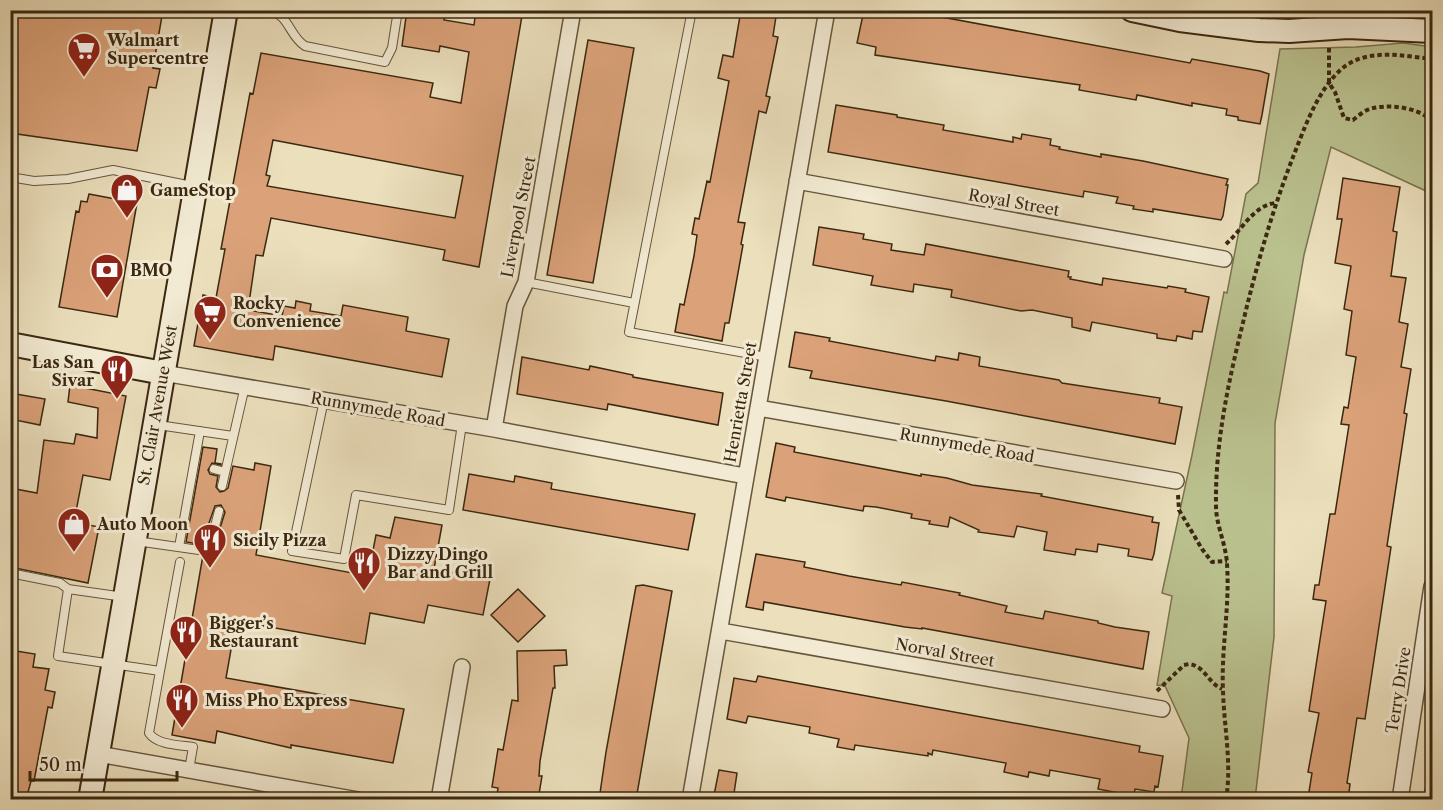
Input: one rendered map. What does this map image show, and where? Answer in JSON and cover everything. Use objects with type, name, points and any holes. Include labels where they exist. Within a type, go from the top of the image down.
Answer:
[{"type":"main road","name":"St. Clair Avenue West","points":[[90,800],[226,10]]},
{"type":"main road","points":[[1132,10],[1181,15],[1259,30],[1289,31],[1328,20],[1372,28],[1432,31]]},
{"type":"main road","name":"Runnymede Road","points":[[10,344],[163,373]]},
{"type":"street","name":"Liverpool Street","points":[[494,429],[515,306],[526,282],[573,10]]},
{"type":"street","name":"Henrietta Street","points":[[690,800],[827,10]]},
{"type":"street","name":"Royal Street","points":[[797,181],[1223,253]]},
{"type":"street","name":"Runnymede Road","points":[[163,373],[494,429],[745,476]]},
{"type":"street","name":"Runnymede Road","points":[[758,408],[1178,486]]},
{"type":"street","name":"Terry Drive","points":[[1400,800],[1432,586]]},
{"type":"street","name":"Norval Street","points":[[721,631],[1162,709]]},
{"type":"street","points":[[439,800],[462,667]]},
{"type":"street","points":[[98,753],[358,800]]},
{"type":"lane","points":[[267,10],[279,11],[295,40],[305,46],[385,62],[392,48],[398,10]]},
{"type":"lane","points":[[692,10],[629,332],[767,357]]},
{"type":"lane","points":[[10,177],[34,181],[68,179],[113,170],[195,186]]},
{"type":"lane","points":[[526,282],[634,303]]},
{"type":"lane","points":[[222,486],[245,386]]},
{"type":"lane","points":[[324,400],[292,551],[344,559],[356,495],[449,510],[462,424]]},
{"type":"lane","points":[[154,424],[233,436]]},
{"type":"lane","points":[[179,547],[191,494],[200,431]]},
{"type":"lane","points":[[214,469],[225,472]]},
{"type":"lane","points":[[134,541],[199,550],[206,548],[219,511]]},
{"type":"lane","points":[[204,526],[214,527]]},
{"type":"lane","points":[[180,562],[149,733],[158,741],[193,747],[189,770]]},
{"type":"lane","points":[[10,573],[60,583],[68,589],[125,597]]},
{"type":"lane","points":[[68,589],[58,656],[160,671]]},
{"type":"path","points":[[1328,20],[1329,83],[1335,92],[1344,118],[1353,120],[1371,108],[1391,107],[1424,113],[1432,121]]},
{"type":"path","points":[[1226,800],[1229,781],[1222,689],[1228,610],[1227,561],[1216,509],[1217,461],[1233,365],[1258,257],[1275,203],[1311,115],[1329,83],[1345,66],[1372,55],[1432,58]]},
{"type":"path","points":[[1223,253],[1259,210],[1275,203]]},
{"type":"path","points":[[1178,486],[1179,510],[1202,549],[1212,562],[1227,561]]},
{"type":"path","points":[[1152,696],[1189,664],[1199,667],[1210,681],[1222,689]]},
{"type":"path","points":[[1425,800],[1432,750]]},
{"type":"green space","points":[[1403,43],[1432,47],[1432,185],[1426,191],[1331,147],[1304,255],[1275,423],[1274,637],[1255,799],[1181,799],[1189,738],[1165,686],[1157,685],[1172,596],[1162,593],[1224,292],[1227,293],[1246,194],[1258,183],[1280,49]]},
{"type":"building","name":"Walmart Supercentre","points":[[10,10],[163,10],[153,68],[160,69],[156,88],[149,87],[137,151],[10,133]]},
{"type":"building","points":[[407,10],[446,10],[444,20],[474,25],[476,10],[523,10],[479,267],[443,260],[445,250],[271,218],[263,256],[256,255],[248,310],[282,316],[284,306],[295,308],[296,301],[311,304],[310,311],[341,316],[343,305],[408,317],[406,331],[449,339],[442,377],[275,346],[273,360],[194,346],[203,295],[216,298],[225,249],[221,249],[250,93],[253,94],[261,53],[433,83],[430,97],[461,103],[469,52],[440,46],[439,52],[402,46]],"holes":[[[273,140],[463,176],[455,218],[267,186],[270,176],[266,175]]]},
{"type":"building","points":[[741,10],[777,10],[773,36],[778,37],[766,96],[770,97],[766,113],[759,111],[738,222],[745,223],[741,244],[743,245],[729,323],[725,323],[722,341],[675,332],[680,304],[684,305],[694,256],[697,235],[692,234],[695,218],[699,219],[707,181],[710,182],[729,81],[718,78],[723,55],[733,57]]},
{"type":"building","points":[[864,10],[904,10],[1190,63],[1192,59],[1260,71],[1269,74],[1260,124],[1226,115],[1227,109],[1192,103],[1192,106],[1137,95],[1136,100],[1079,90],[1080,85],[875,55],[876,47],[857,43]]},
{"type":"building","points":[[588,40],[634,48],[593,283],[547,275]]},
{"type":"building","points":[[836,105],[897,115],[897,117],[944,125],[943,130],[1013,142],[1013,137],[1021,139],[1022,134],[1051,139],[1050,145],[1060,147],[1059,149],[1101,157],[1101,154],[1143,161],[1228,179],[1223,216],[1221,220],[1153,209],[1153,212],[1133,209],[1134,206],[1116,203],[1118,197],[1084,191],[1083,197],[828,152]]},
{"type":"building","points":[[1343,178],[1400,187],[1393,231],[1397,232],[1391,276],[1406,278],[1399,322],[1408,324],[1401,367],[1411,369],[1404,413],[1407,414],[1387,546],[1391,547],[1365,719],[1357,718],[1347,783],[1350,784],[1348,800],[1317,800],[1308,798],[1312,773],[1308,772],[1319,713],[1309,711],[1326,601],[1313,599],[1315,585],[1319,585],[1330,514],[1335,514],[1349,425],[1341,424],[1344,407],[1348,408],[1356,357],[1346,355],[1352,311],[1344,309],[1351,266],[1335,263],[1342,219],[1337,219]]},
{"type":"building","points":[[89,194],[137,203],[117,317],[59,307],[76,211],[79,212],[81,201],[87,202]]},
{"type":"building","points":[[819,227],[864,234],[863,239],[892,244],[891,250],[924,255],[926,244],[1069,271],[1070,279],[1102,285],[1103,278],[1186,289],[1185,292],[1209,297],[1202,332],[1193,331],[1192,339],[1177,336],[1176,341],[1157,338],[1157,334],[1092,322],[1090,331],[1072,327],[1072,318],[1032,310],[1021,311],[951,297],[952,290],[914,284],[913,292],[871,285],[873,276],[813,265]]},
{"type":"building","points":[[795,332],[830,338],[829,341],[935,361],[936,356],[958,360],[959,353],[980,357],[979,366],[1059,380],[1062,383],[1160,398],[1159,403],[1182,407],[1175,444],[810,378],[812,371],[789,367]]},
{"type":"building","points":[[522,357],[589,370],[590,366],[633,375],[633,377],[723,393],[718,425],[608,404],[607,410],[517,394]]},
{"type":"building","points":[[70,385],[126,396],[110,480],[83,475],[74,522],[99,527],[88,583],[10,567],[10,488],[37,493],[44,440],[74,444],[76,434],[97,438],[98,408],[68,402]]},
{"type":"building","points":[[10,393],[45,399],[40,425],[10,419]]},
{"type":"building","points":[[776,443],[795,447],[794,452],[921,476],[921,474],[947,478],[972,485],[1042,494],[1041,496],[1153,517],[1152,522],[1159,523],[1154,554],[1152,560],[1128,556],[1129,549],[1098,544],[1097,552],[1076,549],[1075,555],[1044,550],[1047,532],[1017,526],[1014,537],[978,532],[979,530],[950,517],[948,527],[911,518],[912,514],[876,507],[864,506],[863,511],[786,497],[785,501],[766,497]]},
{"type":"building","points":[[203,447],[217,449],[215,463],[221,465],[212,463],[208,470],[210,474],[218,476],[216,487],[220,492],[228,488],[233,466],[254,470],[255,463],[271,466],[256,555],[368,576],[376,535],[390,538],[395,517],[442,525],[434,569],[490,579],[483,615],[428,605],[424,623],[370,613],[365,644],[236,621],[226,678],[404,709],[393,763],[291,745],[291,748],[217,731],[215,743],[172,735],[203,555],[212,548],[216,541],[225,512],[221,505],[215,506],[203,540],[198,544],[186,542]]},
{"type":"building","points":[[469,474],[514,482],[515,476],[552,483],[551,489],[695,514],[688,550],[463,510]]},
{"type":"building","points":[[756,554],[805,562],[804,567],[849,576],[901,585],[902,582],[960,593],[959,595],[1007,606],[1005,612],[1043,619],[1045,611],[1098,621],[1098,623],[1115,627],[1149,632],[1143,669],[922,628],[764,602],[763,610],[746,607]]},
{"type":"building","points":[[643,585],[672,591],[636,800],[599,800],[636,586]]},
{"type":"building","points":[[518,589],[545,616],[518,642],[491,615]]},
{"type":"building","points":[[10,650],[35,654],[33,667],[49,669],[45,690],[55,692],[52,708],[48,707],[34,781],[31,781],[26,800],[10,800]]},
{"type":"building","points":[[566,650],[567,665],[554,666],[555,688],[553,688],[540,761],[539,776],[542,776],[538,800],[496,800],[498,788],[492,787],[498,749],[503,750],[512,700],[518,701],[517,651]]},
{"type":"building","points":[[758,676],[1140,746],[1139,752],[1163,756],[1158,787],[1155,786],[1154,792],[1135,789],[1134,796],[1098,789],[1100,779],[1050,770],[1049,776],[1029,772],[1028,777],[1004,772],[1006,763],[933,750],[932,755],[928,753],[928,756],[855,745],[854,750],[837,747],[839,739],[809,733],[810,727],[748,716],[746,723],[727,719],[734,678],[756,682]]},
{"type":"building","points":[[719,770],[737,773],[733,800],[713,800]]},
{"type":"place","name":"Walmart Supercentre","points":[[84,78]]},
{"type":"place","name":"GameStop","points":[[127,219]]},
{"type":"place","name":"BMO","points":[[107,299]]},
{"type":"place","name":"Rocky Convenience","points":[[210,341]]},
{"type":"place","name":"Las San Sivar","points":[[117,400]]},
{"type":"place","name":"Auto Moon","points":[[74,553]]},
{"type":"place","name":"Sicily Pizza","points":[[210,569]]},
{"type":"place","name":"Dizzy Dingo Bar and Grill","points":[[364,592]]},
{"type":"place","name":"Bigger’s Restaurant","points":[[186,661]]},
{"type":"place","name":"Miss Pho Express","points":[[182,729]]}]
